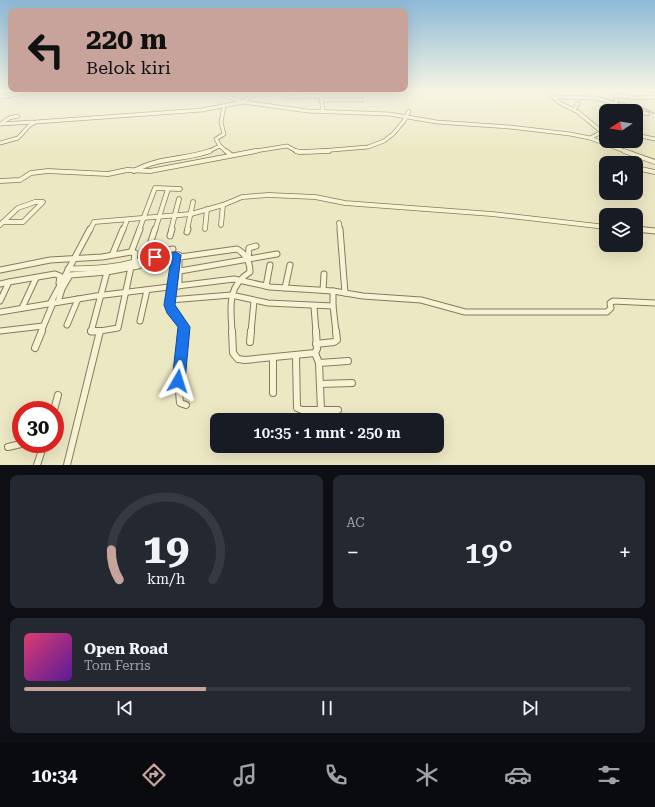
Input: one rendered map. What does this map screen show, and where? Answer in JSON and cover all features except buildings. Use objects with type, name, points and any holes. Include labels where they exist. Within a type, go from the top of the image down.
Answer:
[{"type":"street","points":[[0,124],[106,118],[158,113]]},
{"type":"street","points":[[223,113],[221,122],[224,134],[216,138],[220,146],[230,154]]},
{"type":"street","points":[[375,113],[437,122],[510,127],[565,133],[590,138],[655,162]]},
{"type":"street","points":[[0,181],[20,180],[30,173],[46,171],[108,174],[150,171],[197,163],[230,154],[287,146],[299,152],[342,150],[371,146],[387,140],[398,129],[408,113]]},
{"type":"street","points":[[577,113],[599,130]]},
{"type":"street","points":[[643,113],[648,114]]},
{"type":"street","points":[[0,124],[10,118],[18,116]]},
{"type":"street","points":[[0,143],[18,138],[26,132],[30,125],[36,122]]},
{"type":"street","points":[[590,138],[599,134]]},
{"type":"street","points":[[643,136],[655,139]]},
{"type":"street","points":[[134,171],[146,164],[166,158],[203,153],[220,146]]},
{"type":"street","points":[[643,169],[655,172]]},
{"type":"street","points":[[132,250],[155,188],[180,189]]},
{"type":"street","points":[[151,241],[168,189]]},
{"type":"street","points":[[59,285],[76,258],[94,222],[159,218],[191,214],[248,195],[290,195],[375,206],[492,214],[599,226]]},
{"type":"street","points":[[170,236],[179,199]]},
{"type":"street","points":[[2,224],[24,204],[43,202],[41,205]]},
{"type":"street","points":[[187,232],[193,202]]},
{"type":"street","points":[[221,224],[223,204]]},
{"type":"street","points":[[41,205],[47,206]]},
{"type":"street","points":[[2,224],[23,222],[41,205]]},
{"type":"street","points":[[204,229],[207,209]]},
{"type":"street","points":[[113,253],[127,220]]},
{"type":"street","points":[[339,223],[344,267],[345,293]]},
{"type":"street","points":[[643,230],[655,231]]},
{"type":"street","points":[[256,246],[249,248],[248,259],[250,272],[242,277],[242,280],[231,295],[233,353],[241,360],[315,353]]},
{"type":"street","points":[[68,269],[92,269],[140,265],[158,256],[237,249],[241,250],[248,259]]},
{"type":"street","points":[[0,270],[50,260],[102,257],[133,252],[135,253],[118,328],[91,332],[107,272]]},
{"type":"street","points":[[177,254],[180,270],[176,287],[170,300],[171,310],[184,327],[178,396],[180,403],[186,405]]},
{"type":"street","points":[[176,287],[177,254]]},
{"type":"street","points":[[180,270],[277,254]]},
{"type":"street","points":[[266,286],[270,264]]},
{"type":"street","points":[[36,348],[43,326],[70,275],[107,272],[132,265]]},
{"type":"street","points":[[285,288],[290,265]]},
{"type":"street","points":[[0,284],[58,274],[60,276],[59,285],[54,303]]},
{"type":"street","points":[[324,274],[324,290]]},
{"type":"street","points":[[22,308],[36,278]]},
{"type":"street","points":[[0,312],[101,295],[176,287],[230,279],[242,280],[266,286],[324,290],[425,301],[470,312],[589,313],[607,312],[611,308],[610,303],[614,301],[655,303]]},
{"type":"street","points":[[0,301],[9,282]]},
{"type":"street","points":[[140,321],[147,290]]},
{"type":"street","points":[[316,344],[334,342],[337,340],[333,306],[333,291]]},
{"type":"street","points":[[170,300],[231,295],[254,302],[333,306]]},
{"type":"street","points":[[67,325],[78,299]]},
{"type":"street","points":[[250,342],[254,302]]},
{"type":"street","points":[[314,306],[315,353],[319,363],[321,413]]},
{"type":"street","points":[[0,331],[43,326]]},
{"type":"street","points":[[67,465],[100,331]]},
{"type":"street","points":[[296,356],[297,408],[302,410],[338,410]]},
{"type":"street","points":[[273,358],[273,392]]},
{"type":"street","points":[[319,363],[348,361]]},
{"type":"street","points":[[320,384],[352,383]]},
{"type":"street","points":[[56,401],[58,395]]},
{"type":"street","points":[[8,447],[12,446]]},
{"type":"street","points":[[37,465],[41,453]]},
{"type":"route","points":[[155,257],[176,255],[170,294],[170,305],[172,313],[180,320],[184,327],[178,381]]}]
